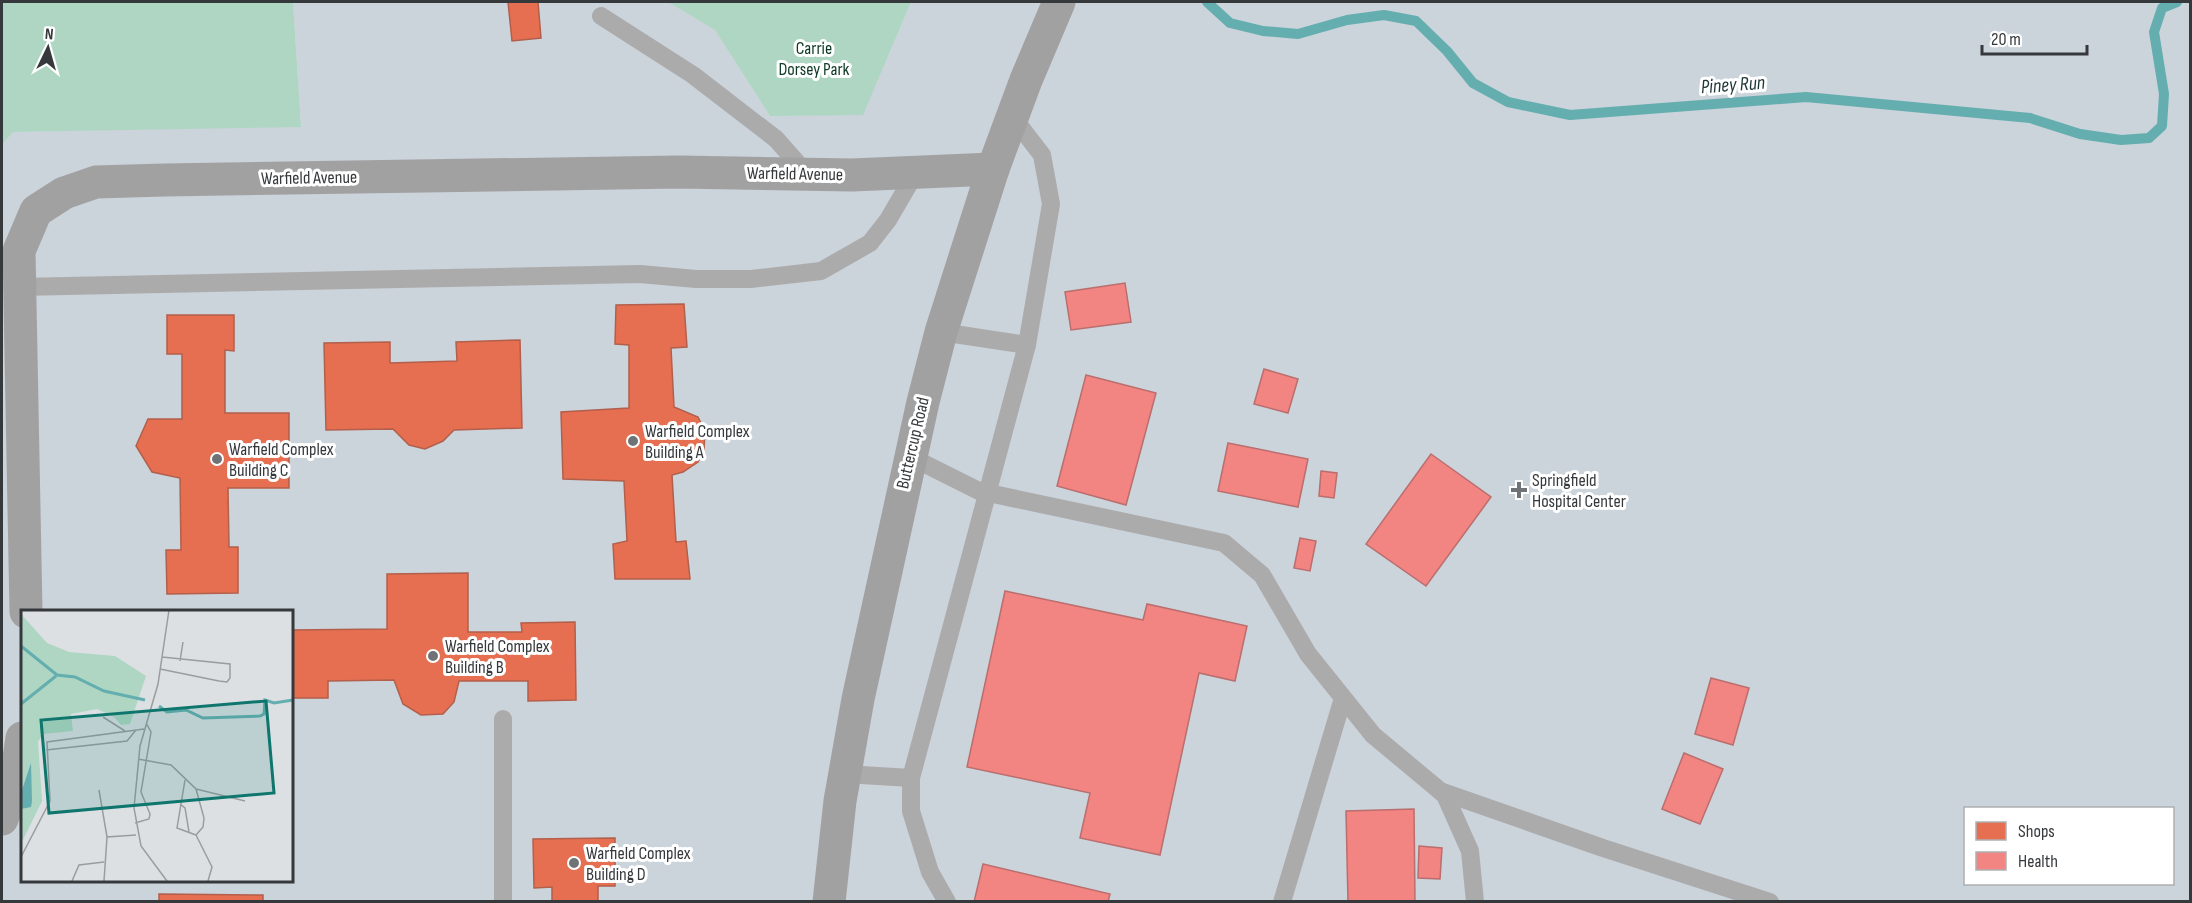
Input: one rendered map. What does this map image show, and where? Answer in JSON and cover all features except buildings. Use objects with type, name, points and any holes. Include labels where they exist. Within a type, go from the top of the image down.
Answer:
[{"type":"street","name":"Buttercup Road","points":[[829,902],[840,801],[858,699],[909,456],[941,332],[993,169],[1012,116],[1059,2]]},
{"type":"street","name":"Warfield Avenue","points":[[26,610],[19,251],[36,211],[64,194],[96,182],[679,172],[852,175],[993,169]]},
{"type":"street","points":[[2,819],[15,786],[21,745]]},
{"type":"lane","points":[[601,16],[693,75],[776,139],[807,174]]},
{"type":"lane","points":[[947,902],[930,872],[911,811],[911,778],[1027,345],[1051,204],[1042,155],[1012,116]]},
{"type":"lane","points":[[19,287],[640,274],[696,279],[750,279],[820,271],[870,243],[888,220],[916,172]]},
{"type":"lane","points":[[941,332],[1027,345]]},
{"type":"lane","points":[[909,456],[979,490],[1224,543],[1262,575],[1308,654],[1374,735],[1444,795],[1470,850],[1475,902]]},
{"type":"lane","points":[[1282,902],[1343,698]]},
{"type":"lane","points":[[502,902],[503,719]]},
{"type":"lane","points":[[845,774],[911,778]]},
{"type":"lane","points":[[1440,791],[1603,848],[1770,902]]},
{"type":"shaded area","name":"Springfield Hospital Center","points":[[293,2],[668,2],[715,30],[770,116],[863,114],[911,2],[2190,2],[2190,901],[2,902],[2,145],[13,132],[301,126]]},
{"type":"green space","points":[[2,2],[293,2],[301,127],[13,132],[2,145]]},
{"type":"green space","name":"Carrie Dorsey Park","points":[[668,2],[911,2],[863,115],[770,116],[715,30]]},
{"type":"waterway","name":"Piney Run","points":[[1207,2],[1230,23],[1263,31],[1298,34],[1347,20],[1384,15],[1416,21],[1447,51],[1473,83],[1508,102],[1570,115],[1806,97],[2030,118],[2080,134],[2121,140],[2149,138],[2162,126],[2164,94],[2154,32],[2162,8],[2177,2]]},
{"type":"place","name":"Warfield Complex Building A","points":[[633,441]]},
{"type":"place","name":"Warfield Complex Building C","points":[[217,459]]},
{"type":"place","name":"Springfield Hospital Center","points":[[1519,490]]},
{"type":"place","name":"Warfield Complex Building B","points":[[433,656]]},
{"type":"place","name":"Warfield Complex Building D","points":[[574,863]]}]
